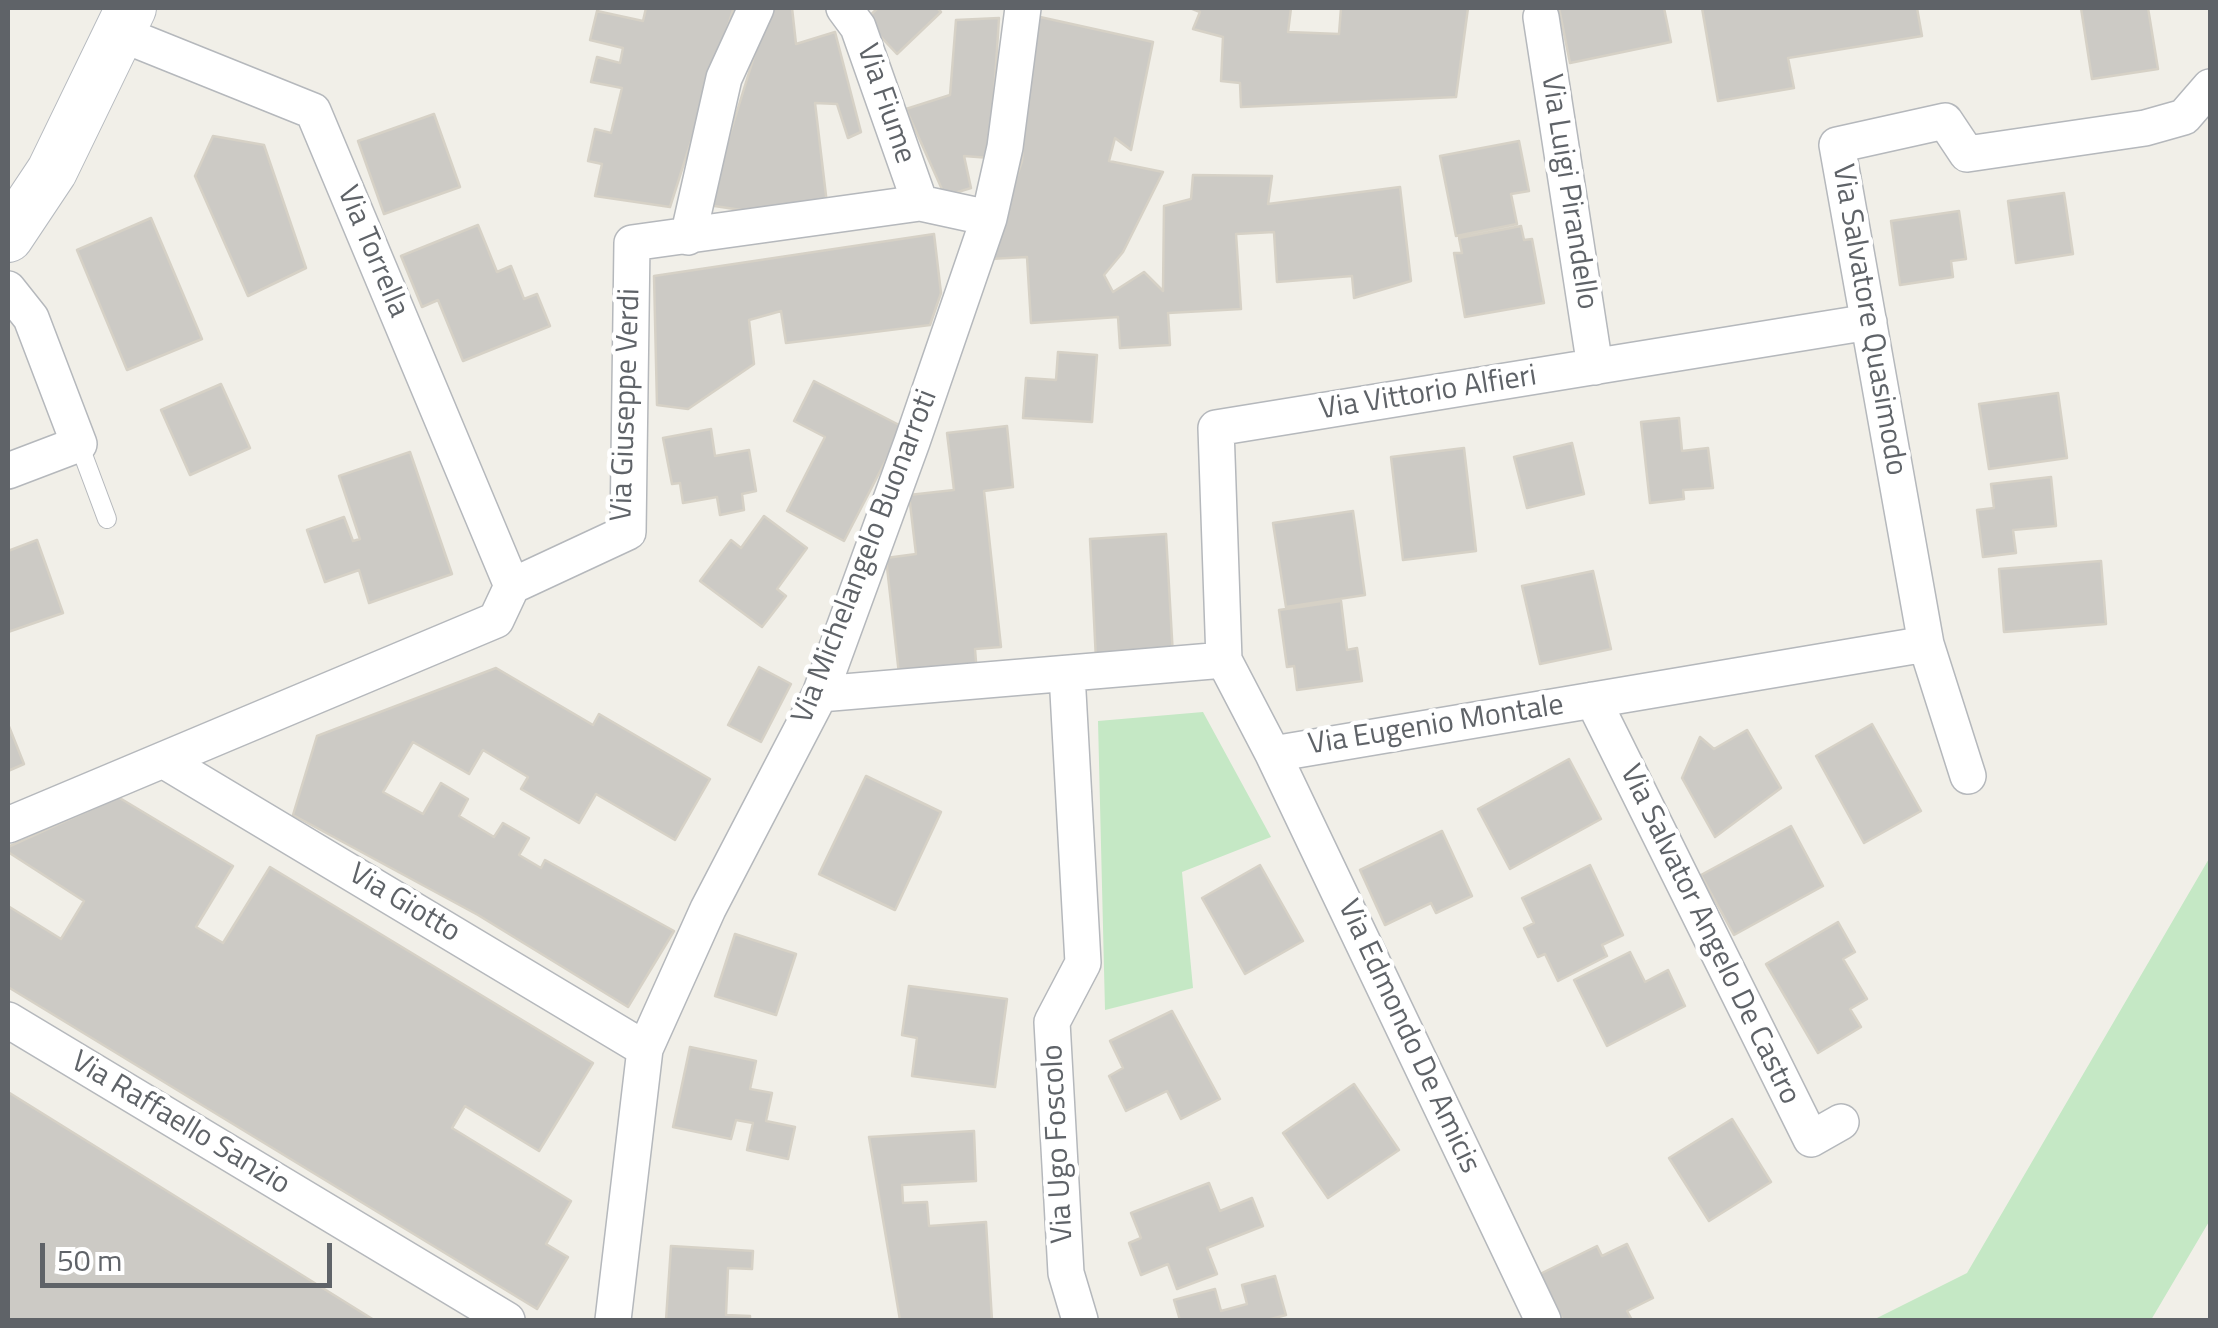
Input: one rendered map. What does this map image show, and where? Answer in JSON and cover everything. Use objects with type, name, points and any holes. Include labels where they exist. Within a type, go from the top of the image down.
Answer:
[{"type":"main road","points":[[8,237],[52,171],[125,20]]},
{"type":"street","points":[[756,8],[724,78],[688,237],[920,203],[989,218]]},
{"type":"street","name":"Via Fiume","points":[[844,8],[858,26],[920,203]]},
{"type":"street","name":"Via Michelangelo Buonarroti","points":[[613,1320],[645,1049],[708,910],[820,694],[989,218],[1004,147],[1022,8]]},
{"type":"street","name":"Via Luigi Pirandello","points":[[1542,17],[1596,366]]},
{"type":"street","name":"Via Torrella","points":[[125,20],[313,112],[512,586]]},
{"type":"street","name":"Via Salvatore Quasimodo","points":[[1968,776],[1926,644],[1838,145],[1945,121],[1967,154],[2146,128],[2184,117],[2210,87]]},
{"type":"street","name":"Via Giuseppe Verdi","points":[[8,825],[496,620],[512,586],[628,532],[632,243],[688,237]]},
{"type":"street","points":[[8,288],[32,318],[78,444],[8,472]]},
{"type":"street","name":"Via Vittorio Alfieri","points":[[1224,660],[1216,428],[1869,322]]},
{"type":"street","name":"Via Eugenio Montale","points":[[1224,660],[1273,754],[1926,644]]},
{"type":"street","points":[[820,694],[1224,660]]},
{"type":"street","name":"Via Ugo Foscolo","points":[[1067,674],[1083,963],[1052,1022],[1066,1273],[1080,1320]]},
{"type":"street","name":"Via Salvator Angelo De Castro","points":[[1593,700],[1811,1139],[1841,1122]]},
{"type":"street","name":"Via Edmondo De Amicis","points":[[1273,754],[1544,1320]]},
{"type":"street","name":"Via Giotto","points":[[162,760],[645,1049]]},
{"type":"street","name":"Via Raffaello Sanzio","points":[[8,1020],[507,1320]]},
{"type":"lane","points":[[78,444],[107,518]]},
{"type":"green space","points":[[1203,712],[1271,837],[1182,872],[1193,988],[1105,1010],[1098,721]]},
{"type":"green space","points":[[2210,857],[2210,1220],[2151,1320],[1873,1320],[1967,1273]]},
{"type":"building","points":[[646,8],[746,8],[733,10],[670,207],[595,196],[602,164],[588,161],[595,129],[611,133],[622,88],[591,82],[597,57],[620,63],[623,48],[590,40],[597,11],[643,21]]},
{"type":"building","points":[[769,8],[792,8],[796,44],[835,32],[861,132],[848,138],[837,104],[815,103],[827,204],[754,212],[708,205]]},
{"type":"building","points":[[878,8],[937,8],[941,12],[897,54],[865,20]]},
{"type":"building","points":[[1190,8],[1291,8],[1288,32],[1339,34],[1341,8],[1468,8],[1456,97],[1241,107],[1240,83],[1221,81],[1223,37],[1193,29],[1200,12]]},
{"type":"building","points":[[1559,8],[1664,8],[1671,42],[1570,63]]},
{"type":"building","points":[[1702,8],[1917,8],[1922,36],[1788,58],[1794,88],[1718,101]]},
{"type":"building","points":[[2081,8],[2148,8],[2158,69],[2092,79]]},
{"type":"building","points":[[1031,15],[1153,42],[1131,150],[1115,138],[1109,161],[1163,172],[1123,252],[1104,275],[1113,292],[1144,272],[1163,291],[1164,206],[1191,199],[1193,175],[1272,176],[1268,204],[1400,187],[1411,281],[1354,298],[1352,276],[1277,282],[1274,232],[1236,234],[1241,309],[1168,313],[1170,345],[1120,348],[1118,317],[1031,323],[1027,257],[989,259],[1022,161]]},
{"type":"building","points":[[999,18],[990,158],[964,156],[971,188],[945,196],[906,109],[950,95],[956,20]]},
{"type":"building","points":[[434,114],[460,187],[384,214],[358,141]]},
{"type":"building","points":[[213,136],[264,145],[306,268],[248,296],[195,176]]},
{"type":"building","points":[[1519,141],[1529,191],[1511,194],[1517,224],[1456,236],[1440,156]]},
{"type":"building","points":[[2064,193],[2073,254],[2016,263],[2008,201]]},
{"type":"building","points":[[1959,211],[1966,259],[1951,261],[1953,277],[1900,285],[1891,221]]},
{"type":"building","points":[[151,218],[202,339],[127,370],[77,250]]},
{"type":"building","points":[[478,225],[497,272],[511,266],[524,299],[537,294],[550,326],[463,361],[438,300],[422,307],[401,256]]},
{"type":"building","points":[[1521,226],[1524,240],[1532,239],[1544,303],[1465,317],[1454,253],[1462,253],[1459,238]]},
{"type":"building","points":[[934,234],[941,293],[930,325],[786,343],[781,311],[749,320],[754,364],[688,409],[657,405],[654,276]]},
{"type":"building","points":[[1058,352],[1097,355],[1092,422],[1023,418],[1026,378],[1056,380]]},
{"type":"building","points":[[814,381],[903,427],[844,541],[787,511],[825,437],[794,421]]},
{"type":"building","points":[[221,384],[250,448],[190,475],[161,410]]},
{"type":"building","points":[[2058,393],[2067,458],[1989,469],[1979,404]]},
{"type":"building","points":[[1679,418],[1682,451],[1708,448],[1713,488],[1683,490],[1684,499],[1650,503],[1641,422]]},
{"type":"building","points":[[1007,426],[1013,487],[984,491],[1001,647],[975,649],[977,675],[900,683],[886,558],[916,554],[909,495],[954,490],[947,433]]},
{"type":"building","points":[[711,429],[715,456],[749,450],[756,491],[742,494],[744,510],[720,515],[717,497],[683,503],[680,483],[672,484],[663,438]]},
{"type":"building","points":[[1572,443],[1584,494],[1527,508],[1514,457]]},
{"type":"building","points":[[1464,448],[1476,551],[1403,560],[1391,457]]},
{"type":"building","points":[[410,452],[452,574],[369,603],[359,570],[325,582],[307,530],[344,517],[353,541],[360,539],[339,476]]},
{"type":"building","points":[[2051,477],[2056,526],[2013,530],[2016,553],[1983,557],[1977,510],[1994,508],[1991,484]]},
{"type":"building","points":[[1353,511],[1365,595],[1286,607],[1273,523]]},
{"type":"building","points":[[764,516],[807,548],[777,589],[786,596],[762,627],[700,581],[731,540],[741,548]]},
{"type":"building","points":[[1166,534],[1173,656],[1096,660],[1090,539]]},
{"type":"building","points":[[37,540],[63,613],[8,632],[8,551]]},
{"type":"building","points":[[2101,561],[2106,624],[2004,632],[1999,569]]},
{"type":"building","points":[[1593,571],[1611,649],[1540,664],[1522,586]]},
{"type":"building","points":[[1341,601],[1347,650],[1357,648],[1362,681],[1297,690],[1294,666],[1287,667],[1279,610]]},
{"type":"building","points":[[759,667],[791,684],[761,742],[728,725]]},
{"type":"building","points":[[496,668],[593,725],[599,714],[710,779],[675,840],[596,794],[579,823],[521,789],[528,777],[483,750],[469,774],[413,742],[383,792],[423,814],[441,783],[468,799],[459,816],[494,837],[503,823],[529,838],[519,855],[541,868],[545,860],[674,931],[628,1007],[478,915],[293,815],[317,736]]},
{"type":"building","points":[[8,724],[24,764],[8,771]]},
{"type":"building","points":[[1872,724],[1921,811],[1864,843],[1816,756]]},
{"type":"building","points":[[1747,730],[1781,788],[1715,837],[1682,778],[1700,737],[1714,749]]},
{"type":"building","points":[[1569,759],[1601,819],[1510,869],[1478,809]]},
{"type":"building","points":[[866,776],[941,812],[895,910],[819,874]]},
{"type":"building","points":[[118,797],[233,866],[196,927],[223,943],[270,867],[593,1063],[539,1151],[465,1106],[452,1128],[571,1201],[546,1244],[568,1257],[537,1309],[8,987],[8,906],[61,939],[84,901],[8,852],[8,847]]},
{"type":"building","points":[[1791,826],[1823,886],[1734,935],[1701,875]]},
{"type":"building","points":[[1442,831],[1472,896],[1436,913],[1431,903],[1385,925],[1360,870]]},
{"type":"building","points":[[1260,865],[1303,941],[1245,974],[1202,898]]},
{"type":"building","points":[[1590,865],[1623,935],[1602,945],[1607,956],[1558,981],[1545,954],[1538,957],[1524,928],[1534,923],[1522,898]]},
{"type":"building","points":[[1838,922],[1855,952],[1843,959],[1867,999],[1850,1009],[1861,1027],[1818,1053],[1766,964]]},
{"type":"building","points":[[735,934],[796,954],[776,1015],[715,996]]},
{"type":"building","points":[[1630,952],[1645,982],[1668,970],[1685,1006],[1607,1046],[1574,980]]},
{"type":"building","points":[[909,986],[1007,999],[995,1087],[912,1076],[917,1038],[902,1035]]},
{"type":"building","points":[[1172,1011],[1220,1099],[1181,1119],[1167,1091],[1126,1111],[1109,1076],[1123,1068],[1110,1041]]},
{"type":"building","points":[[690,1047],[756,1061],[750,1089],[772,1093],[766,1121],[795,1127],[788,1159],[747,1150],[753,1123],[736,1120],[731,1139],[673,1127]]},
{"type":"building","points":[[1354,1084],[1399,1150],[1328,1198],[1283,1133]]},
{"type":"building","points":[[8,1092],[374,1320],[8,1320]]},
{"type":"building","points":[[1732,1119],[1771,1182],[1709,1221],[1669,1158]]},
{"type":"building","points":[[974,1131],[976,1181],[902,1185],[903,1203],[927,1202],[929,1226],[986,1222],[992,1320],[900,1320],[869,1137]]},
{"type":"building","points":[[1209,1183],[1220,1211],[1252,1198],[1263,1226],[1207,1248],[1217,1274],[1177,1289],[1168,1264],[1141,1275],[1129,1243],[1141,1238],[1131,1213]]},
{"type":"building","points":[[1627,1244],[1653,1298],[1627,1311],[1632,1320],[1563,1320],[1540,1274],[1597,1246],[1602,1256]]},
{"type":"building","points":[[671,1246],[753,1251],[752,1269],[728,1268],[726,1315],[750,1316],[750,1320],[666,1320]]},
{"type":"building","points":[[1275,1276],[1286,1315],[1267,1320],[1180,1320],[1174,1300],[1215,1289],[1221,1311],[1247,1304],[1242,1285]]}]
